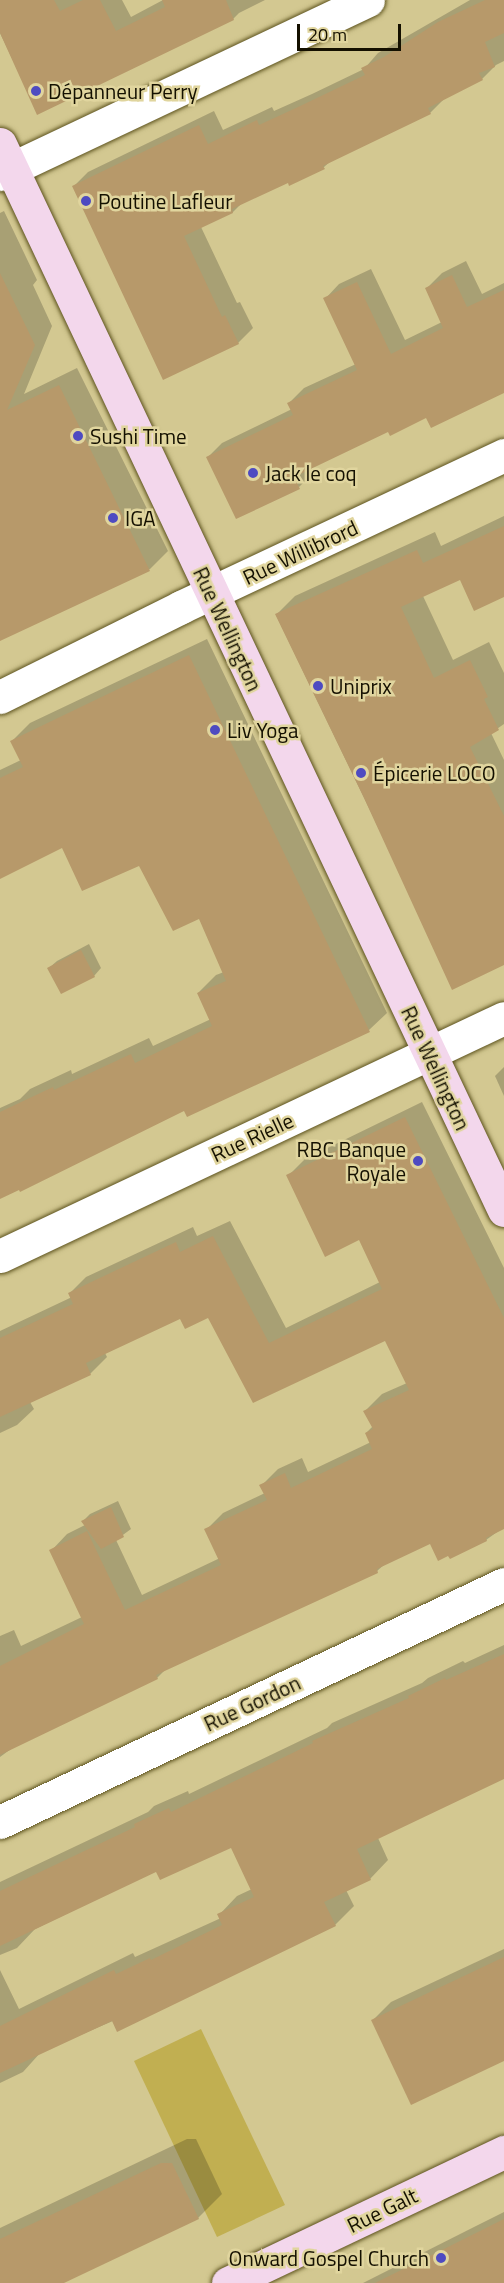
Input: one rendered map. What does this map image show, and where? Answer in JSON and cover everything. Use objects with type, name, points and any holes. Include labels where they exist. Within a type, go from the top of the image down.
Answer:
[{"type":"main road","name":"Rue Wellington","points":[[4,162],[212,593],[504,1210]]},
{"type":"main road","name":"Rue Galt","points":[[228,2283],[504,2152]]},
{"type":"street","points":[[4,162],[368,0]]},
{"type":"street","name":"Rue Willibrord","points":[[0,697],[212,593],[504,455]]},
{"type":"street","name":"Rue Rielle","points":[[0,1256],[504,1018]]},
{"type":"street","name":"Rue Gordon","points":[[0,1822],[504,1584]]},
{"type":"shaded area","points":[[201,2029],[285,2205],[217,2237],[134,2061]]},
{"type":"building","points":[[0,0],[54,0],[60,11],[83,0],[100,0],[116,31],[165,7],[162,0],[226,0],[234,20],[37,115],[0,33]]},
{"type":"building","points":[[485,0],[504,0],[504,33],[485,42],[495,67],[479,73],[483,80],[428,108],[431,114],[323,166],[325,169],[232,209],[233,213],[184,236],[222,317],[225,315],[239,344],[163,380],[72,186],[199,125],[208,144],[257,120],[259,125],[365,75],[361,68],[384,57],[438,22]]},
{"type":"building","points":[[0,273],[35,345],[7,410],[59,385],[150,571],[0,641]]},
{"type":"building","points":[[452,275],[467,307],[504,290],[504,393],[431,428],[426,418],[390,436],[388,432],[294,477],[300,489],[236,519],[206,457],[293,415],[287,403],[357,370],[323,298],[357,282],[391,354],[443,328],[425,288]]},
{"type":"building","points":[[504,526],[504,597],[474,611],[460,580],[401,607],[434,678],[470,660],[488,697],[484,699],[499,730],[470,747],[504,816],[504,965],[452,990],[364,798],[275,614],[417,550],[423,563]]},
{"type":"building","points":[[189,655],[370,1032],[187,1117],[184,1111],[20,1192],[19,1190],[0,1199],[0,1112],[131,1054],[135,1063],[212,1026],[197,993],[226,981],[199,919],[173,931],[139,866],[82,891],[62,848],[0,879],[0,778],[23,767],[10,741]]},
{"type":"building","points":[[81,950],[95,977],[61,994],[47,968]]},
{"type":"building","points":[[405,1117],[504,1318],[504,1529],[486,1538],[487,1541],[450,1559],[448,1556],[438,1561],[430,1544],[377,1569],[378,1573],[156,1675],[158,1679],[0,1755],[0,1666],[84,1624],[49,1550],[87,1531],[125,1610],[221,1565],[204,1529],[267,1500],[259,1485],[285,1473],[291,1488],[372,1449],[365,1433],[373,1429],[363,1411],[409,1390],[385,1341],[253,1403],[208,1318],[185,1329],[180,1319],[86,1363],[91,1375],[0,1417],[0,1338],[73,1304],[68,1293],[176,1242],[180,1252],[213,1236],[269,1343],[382,1289],[359,1240],[325,1257],[286,1175]]},
{"type":"building","points":[[111,1507],[124,1537],[101,1549],[81,1521]]},
{"type":"building","points":[[504,1654],[504,1779],[357,1849],[371,1880],[324,1902],[336,1926],[117,2032],[112,2021],[0,2073],[0,2026],[114,1970],[116,1974],[150,1958],[151,1960],[222,1925],[217,1914],[254,1897],[231,1848],[160,1880],[156,1872],[0,1946],[0,1891],[135,1827],[134,1824],[169,1808],[171,1812],[313,1743],[312,1741],[409,1698],[408,1696],[445,1678],[446,1680]]},
{"type":"building","points":[[504,1957],[504,2061],[411,2105],[371,2020]]},
{"type":"building","points":[[161,2163],[172,2163],[199,2219],[64,2283],[0,2283],[0,2239]]},
{"type":"building","points":[[504,2219],[504,2283],[375,2283],[450,2246]]},
{"type":"place","name":"Dépanneur Perry","points":[[36,91]]},
{"type":"place","name":"Poutine Lafleur","points":[[86,201]]},
{"type":"place","name":"Sushi Time","points":[[78,436]]},
{"type":"place","name":"Jack le coq","points":[[253,473]]},
{"type":"place","name":"IGA","points":[[113,518]]},
{"type":"place","name":"Uniprix","points":[[318,686]]},
{"type":"place","name":"Liv Yoga","points":[[215,730]]},
{"type":"place","name":"Épicerie LOCO","points":[[361,773]]},
{"type":"place","name":"RBC Banque Royale","points":[[418,1161]]},
{"type":"place","name":"Onward Gospel Church","points":[[441,2258]]}]
